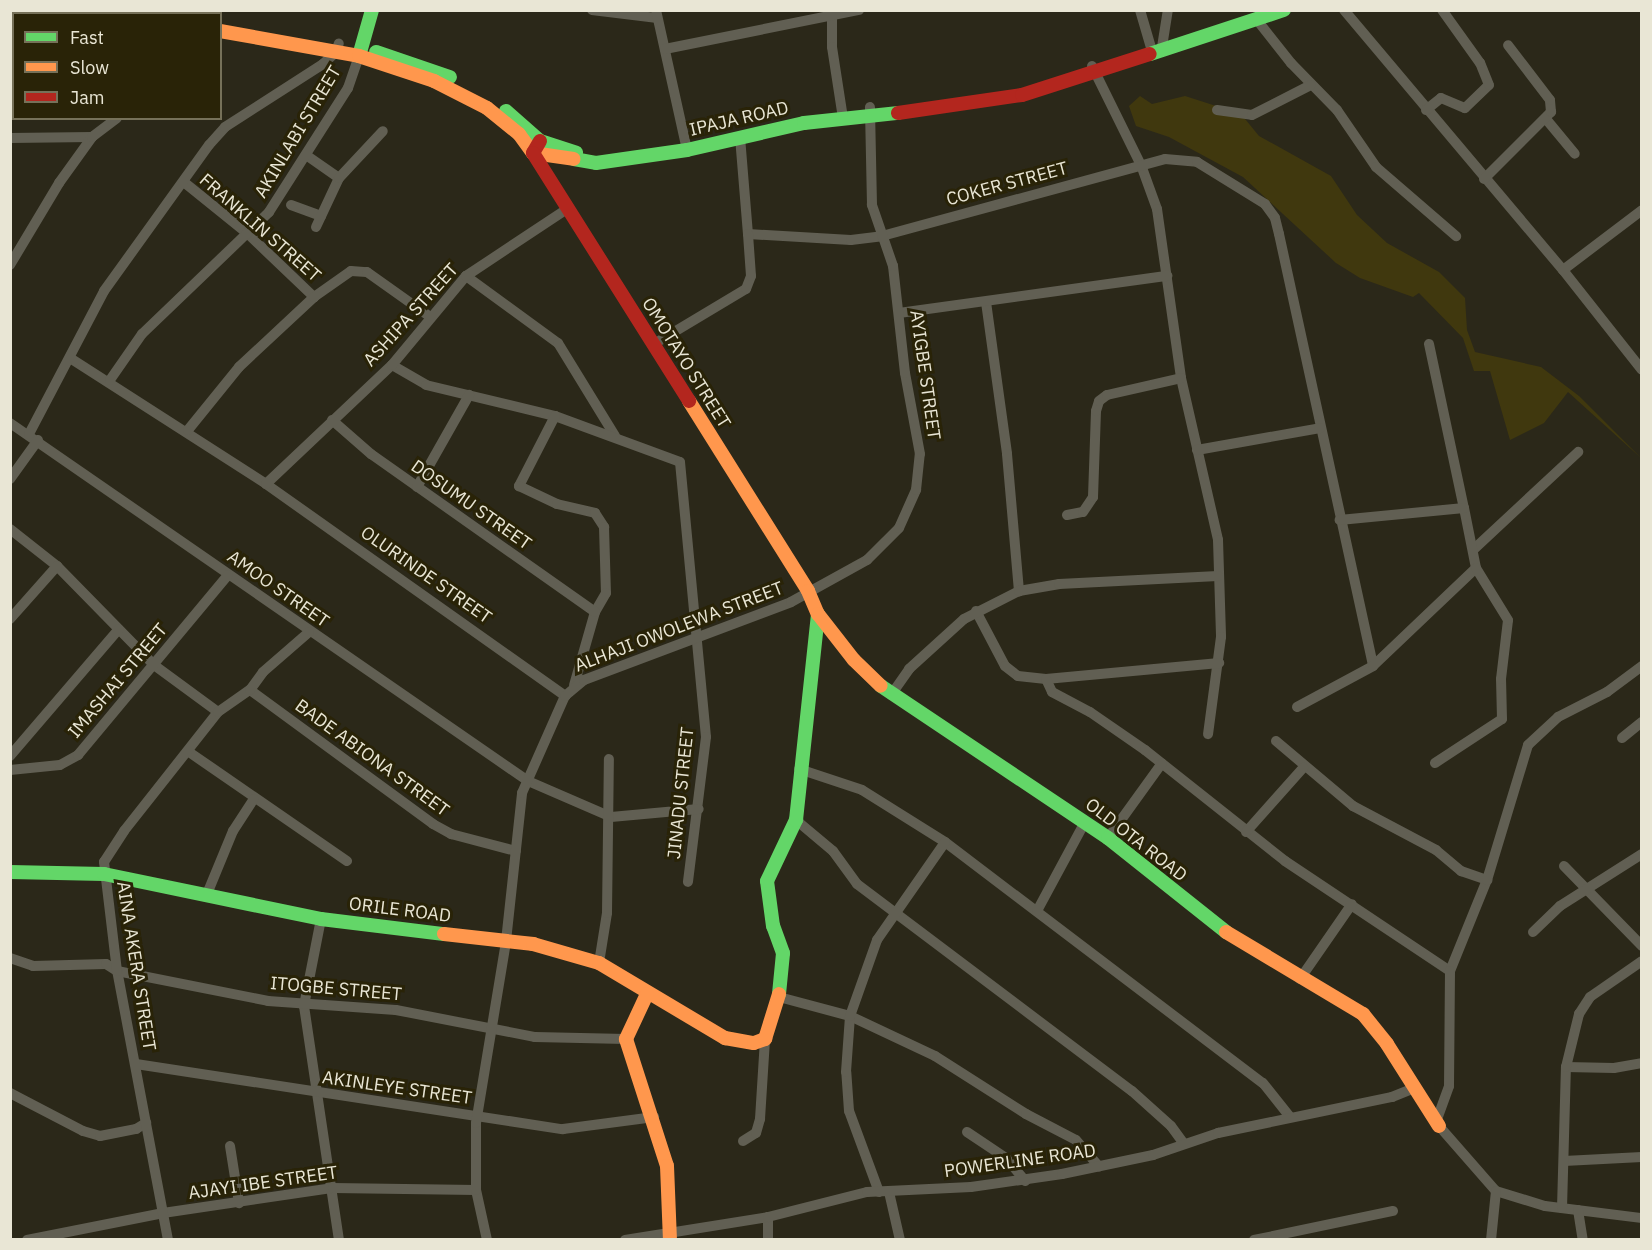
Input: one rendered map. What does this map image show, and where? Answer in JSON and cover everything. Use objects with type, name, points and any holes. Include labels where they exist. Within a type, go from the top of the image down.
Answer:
[{"type":"street","points":[[361,52],[372,10]]},
{"type":"street","points":[[592,10],[656,14],[686,146]]},
{"type":"street","points":[[665,49],[831,13],[859,10]]},
{"type":"street","points":[[1140,10],[1157,45]]},
{"type":"street","points":[[1157,45],[1168,10]]},
{"type":"street","name":"IPAJA ROAD","points":[[537,147],[596,163],[842,114],[1004,99],[1157,45],[1255,15],[1284,10]]},
{"type":"street","points":[[1344,10],[1426,111],[1563,270],[1641,370]]},
{"type":"street","points":[[1426,111],[1441,98],[1465,108],[1489,85],[1480,63],[1442,10]]},
{"type":"street","points":[[831,13],[842,114]]},
{"type":"street","points":[[1255,15],[1311,85],[1337,110],[1376,167],[1456,236]]},
{"type":"street","points":[[222,21],[361,52],[434,81],[475,100],[537,147]]},
{"type":"street","points":[[222,30],[338,47]]},
{"type":"street","points":[[1484,179],[1551,112],[1550,100],[1508,45]]},
{"type":"street","points":[[10,479],[34,437],[104,291],[225,127],[310,74],[338,47]]},
{"type":"street","name":"AKINLABI STREET","points":[[110,380],[142,334],[260,221],[306,155],[348,88],[361,52]]},
{"type":"street","points":[[1093,69],[1141,165],[1157,209],[1181,378],[1218,540],[1219,663],[1208,734]]},
{"type":"street","points":[[1217,110],[1252,115],[1311,85]]},
{"type":"street","name":"AYIGBE STREET","points":[[808,591],[867,560],[887,544],[916,490],[920,454],[893,266],[872,204],[870,111]]},
{"type":"street","name":"IPAJA ROAD","points":[[686,146],[740,137],[842,114]]},
{"type":"street","points":[[1546,119],[1575,154]]},
{"type":"street","points":[[10,266],[59,183],[92,137],[114,120]]},
{"type":"street","points":[[316,227],[339,178],[383,131]]},
{"type":"street","points":[[10,138],[92,137]]},
{"type":"street","points":[[654,344],[746,289],[751,276],[740,137]]},
{"type":"street","name":"OMOTAYO STREET","points":[[537,147],[567,209],[808,591]]},
{"type":"street","points":[[306,155],[339,178]]},
{"type":"street","name":"COKER STREET","points":[[748,234],[851,240],[882,236],[1165,159],[1197,162],[1238,185],[1265,204],[1275,218],[1373,666]]},
{"type":"street","name":"FRANKLIN STREET","points":[[184,183],[248,233],[314,297]]},
{"type":"street","points":[[291,205],[321,216]]},
{"type":"street","name":"ASHIPA STREET","points":[[266,483],[392,365],[429,316],[466,276],[567,209]]},
{"type":"street","points":[[1563,270],[1641,210]]},
{"type":"street","points":[[188,430],[239,367],[314,297],[351,271],[367,272],[429,316]]},
{"type":"street","points":[[466,276],[558,343],[615,436]]},
{"type":"street","points":[[899,313],[1167,276]]},
{"type":"street","points":[[986,302],[1007,454],[1019,591]]},
{"type":"street","points":[[1429,344],[1476,568],[1508,620],[1501,679],[1502,719],[1435,763]]},
{"type":"street","name":"OLURINDE STREET","points":[[70,358],[110,380],[266,483],[565,696]]},
{"type":"street","points":[[392,365],[426,385],[555,416],[615,436]]},
{"type":"street","points":[[1067,515],[1083,512],[1093,497],[1096,411],[1100,401],[1107,395],[1181,378]]},
{"type":"street","points":[[417,487],[469,395]]},
{"type":"street","points":[[555,416],[519,486],[600,519],[607,578],[606,593],[595,612],[574,685]]},
{"type":"street","name":"DOSUMU STREET","points":[[332,420],[370,454],[595,612]]},
{"type":"street","name":"AMOO STREET","points":[[10,423],[34,437],[309,632],[528,781],[611,818]]},
{"type":"street","points":[[1197,450],[1320,428]]},
{"type":"street","name":"JINADU STREET","points":[[615,436],[680,462],[699,636],[706,737],[699,809],[688,882]]},
{"type":"street","points":[[1473,550],[1578,452]]},
{"type":"street","points":[[1340,520],[1464,508]]},
{"type":"street","points":[[10,529],[57,566],[154,665],[218,712]]},
{"type":"street","points":[[10,619],[57,566]]},
{"type":"street","points":[[1297,707],[1373,666],[1476,568]]},
{"type":"street","name":"IMASHAI STREET","points":[[10,770],[60,765],[78,755],[228,575]]},
{"type":"street","points":[[891,695],[909,669],[976,611],[1019,591],[1059,584],[1218,576]]},
{"type":"street","name":"OLD OTA ROAD","points":[[808,591],[818,614],[854,660],[891,695],[1108,838],[1240,943],[1363,1014],[1387,1044],[1448,1138],[1496,1191]]},
{"type":"street","name":"ALHAJI OWOLEWA STREET","points":[[487,1239],[476,1190],[477,1117],[493,1031],[506,941],[522,793],[565,696],[574,685],[699,636],[755,617],[808,591]]},
{"type":"street","points":[[976,611],[1012,672],[1046,679],[1219,663]]},
{"type":"street","points":[[743,1141],[756,1132],[760,1119],[765,1039],[779,997],[783,953],[772,926],[766,881],[796,820],[799,769],[818,614]]},
{"type":"street","points":[[10,756],[119,629]]},
{"type":"street","name":"AINA AKERA STREET","points":[[168,1239],[117,970],[104,862],[124,831],[189,752],[218,712],[249,690],[263,672],[309,632]]},
{"type":"street","points":[[1438,1124],[1449,1086],[1450,971],[1487,880],[1528,745],[1558,717],[1607,692],[1641,666]]},
{"type":"street","points":[[1046,679],[1052,692],[1090,712],[1162,763],[1246,832],[1450,971]]},
{"type":"street","name":"BADE ABIONA STREET","points":[[249,690],[434,824],[451,834],[516,851]]},
{"type":"street","points":[[1622,738],[1641,722]]},
{"type":"street","points":[[1276,741],[1303,768],[1373,819],[1422,842],[1461,871],[1487,880]]},
{"type":"street","points":[[189,752],[347,861]]},
{"type":"street","points":[[599,963],[607,913],[611,818],[609,759]]},
{"type":"street","points":[[1108,838],[1162,763]]},
{"type":"street","points":[[1246,832],[1303,768]]},
{"type":"street","points":[[799,769],[862,790],[945,842],[1263,1083],[1290,1117]]},
{"type":"street","points":[[207,894],[232,831],[254,799]]},
{"type":"street","points":[[611,818],[699,809]]},
{"type":"street","points":[[796,820],[833,851],[857,884],[899,913],[1132,1091],[1164,1118],[1184,1144]]},
{"type":"street","points":[[1037,911],[1085,822]]},
{"type":"street","points":[[900,1239],[884,1192],[849,1111],[846,1072],[850,1016],[877,940],[899,913],[945,842]]},
{"type":"street","points":[[1533,932],[1560,906],[1590,889],[1641,854]]},
{"type":"street","points":[[1564,866],[1590,889],[1641,946]]},
{"type":"street","name":"ORILE ROAD","points":[[10,872],[104,874],[321,919],[533,944],[599,963],[647,994],[725,1038],[739,1043],[765,1039]]},
{"type":"street","points":[[1300,979],[1352,904]]},
{"type":"street","points":[[321,919],[304,1006],[339,1239]]},
{"type":"street","name":"ITOGBE STREET","points":[[10,958],[33,966],[106,964],[117,970],[304,1006],[396,1010],[493,1031],[569,1039],[626,1039]]},
{"type":"street","points":[[1562,1208],[1566,1067],[1585,1002],[1641,961]]},
{"type":"street","points":[[647,994],[626,1039],[654,1117],[667,1166],[670,1235]]},
{"type":"street","points":[[779,997],[850,1016],[949,1063],[1026,1114],[1061,1130],[1085,1147],[1099,1166]]},
{"type":"street","points":[[1566,1067],[1614,1068],[1641,1063]]},
{"type":"street","name":"AKINLEYE STREET","points":[[136,1064],[316,1093],[577,1130],[654,1117]]},
{"type":"street","name":"POWERLINE ROAD","points":[[625,1239],[670,1235],[768,1217],[849,1194],[1025,1181],[1099,1166],[1290,1117],[1365,1103],[1414,1088]]},
{"type":"street","points":[[10,1093],[83,1131],[100,1136],[135,1129],[146,1123]]},
{"type":"street","points":[[967,1132],[1006,1158],[1025,1181]]},
{"type":"street","points":[[230,1146],[239,1203]]},
{"type":"street","points":[[1564,1161],[1641,1157]]},
{"type":"street","name":"AJAYI IBE STREET","points":[[27,1239],[163,1212],[333,1188],[476,1190]]},
{"type":"street","points":[[1491,1239],[1496,1191],[1562,1208],[1641,1218]]},
{"type":"street","points":[[1578,1210],[1583,1239]]},
{"type":"street","points":[[1254,1239],[1393,1211]]},
{"type":"street","points":[[768,1217],[768,1239]]},
{"type":"shaded area","points":[[1140,96],[1152,104],[1185,96],[1241,114],[1259,136],[1331,176],[1357,215],[1387,243],[1439,272],[1465,298],[1467,330],[1475,352],[1541,367],[1579,396],[1641,458],[1568,392],[1544,423],[1510,440],[1490,371],[1474,371],[1463,338],[1419,293],[1413,297],[1360,278],[1336,263],[1243,177],[1169,137],[1136,126],[1129,106]]},
{"type":"traffic: fast","points":[[359,56],[372,10]]},
{"type":"traffic: fast","points":[[1150,54],[1284,10]]},
{"type":"traffic: fast","points":[[376,52],[450,77]]},
{"type":"traffic: fast","points":[[506,111],[540,141],[576,153]]},
{"type":"traffic: fast","points":[[574,159],[596,163],[687,150],[804,123],[898,113]]},
{"type":"traffic: fast","points":[[779,994],[783,953],[773,926],[767,881],[796,820],[818,614]]},
{"type":"traffic: fast","points":[[881,686],[1108,838],[1226,932]]},
{"type":"traffic: fast","points":[[10,872],[104,874],[321,919],[444,934]]},
{"type":"traffic: slow","points":[[222,31],[359,56],[434,81],[487,108],[519,134],[533,153],[574,159]]},
{"type":"traffic: slow","points":[[689,401],[808,591],[818,614],[854,660],[881,686]]},
{"type":"traffic: slow","points":[[1226,932],[1363,1014],[1387,1044],[1439,1126]]},
{"type":"traffic: slow","points":[[444,934],[533,944],[599,963],[725,1038],[754,1043],[765,1039],[779,994]]},
{"type":"traffic: slow","points":[[647,994],[626,1039],[667,1166],[670,1240]]},
{"type":"traffic: jam","points":[[898,113],[1022,95],[1150,54]]},
{"type":"traffic: jam","points":[[540,141],[533,153],[689,401]]}]
